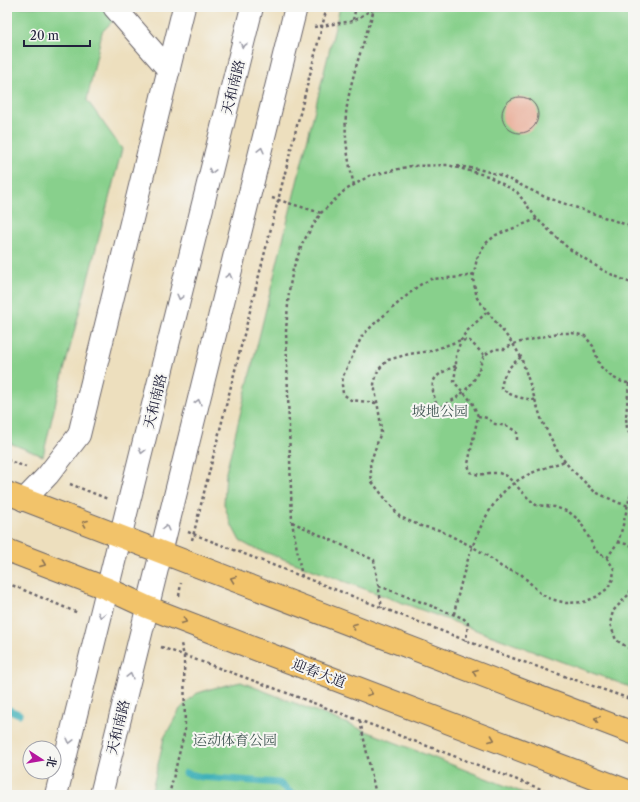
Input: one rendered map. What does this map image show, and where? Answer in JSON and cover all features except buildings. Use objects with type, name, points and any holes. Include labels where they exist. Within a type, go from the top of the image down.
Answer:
[{"type":"main road","points":[[15,496],[633,733]]},
{"type":"main road","name":"迎春大道","points":[[7,550],[108,589],[147,607],[633,793]]},
{"type":"street","points":[[114,7],[169,70]]},
{"type":"street","points":[[15,496],[48,475],[79,435],[184,7]]},
{"type":"street","name":"天和南路","points":[[56,795],[252,7]]},
{"type":"street","name":"天和南路","points":[[101,795],[296,7]]},
{"type":"path","points":[[169,795],[185,730],[184,656],[174,617],[186,561],[327,7]]},
{"type":"path","points":[[353,20],[356,7]]},
{"type":"path","points":[[290,32],[353,20],[376,8]]},
{"type":"path","points":[[354,185],[349,160],[347,107],[352,80],[376,8]]},
{"type":"path","points":[[448,165],[488,176],[517,192],[537,219],[568,248],[604,271],[633,284]]},
{"type":"path","points":[[302,577],[292,522],[286,331],[289,291],[293,268],[303,242],[321,213],[344,191],[369,176],[411,166],[448,165],[478,169],[500,175],[545,197],[633,227]]},
{"type":"path","points":[[250,192],[321,213]]},
{"type":"path","points":[[537,219],[496,235],[485,244],[477,258],[473,279],[476,298],[513,344],[521,357],[542,421],[564,461],[595,492],[619,503],[633,507]]},
{"type":"path","points":[[376,403],[351,400],[343,394],[343,376],[362,336],[418,286],[431,279],[474,274]]},
{"type":"path","points":[[484,355],[470,340],[461,340],[431,351],[410,354],[388,360],[378,370],[374,384],[380,420],[380,432],[370,464],[372,482],[400,517],[421,526],[439,530],[473,547],[503,568],[521,574],[541,594],[566,603],[584,602],[596,597],[607,588],[613,578],[614,569],[607,558],[596,552],[580,521],[569,512],[555,507],[536,505],[507,476],[498,473],[480,475],[470,472],[468,464],[478,416],[472,402],[454,382],[456,355],[461,340],[470,328],[487,312]]},
{"type":"path","points":[[456,366],[436,376],[432,384],[433,395],[438,409],[449,403],[471,385],[477,375],[484,355],[496,349],[505,349],[513,344],[558,334],[572,333],[585,336],[594,346],[600,366],[612,377],[622,382],[633,384]]},
{"type":"path","points":[[521,357],[508,368],[502,378],[501,388],[509,395],[535,400]]},
{"type":"path","points":[[629,383],[626,417],[627,428],[633,443]]},
{"type":"path","points":[[478,416],[487,418],[495,424],[507,426],[517,432],[517,440]]},
{"type":"path","points":[[7,460],[128,507]]},
{"type":"path","points":[[454,614],[467,562],[488,513],[501,496],[514,483],[533,473],[564,461]]},
{"type":"path","points":[[607,558],[618,542],[633,484]]},
{"type":"path","points":[[292,522],[374,560],[382,608]]},
{"type":"path","points":[[168,524],[466,641],[633,700]]},
{"type":"path","points":[[618,542],[633,546]]},
{"type":"path","points":[[633,566],[630,593],[614,611],[610,624],[616,640],[633,651]]},
{"type":"path","points":[[7,583],[99,622]]},
{"type":"path","points":[[378,586],[463,618],[468,623],[466,641]]},
{"type":"path","points":[[139,639],[557,795]]},
{"type":"path","points":[[360,721],[376,795]]},
{"type":"green space","points":[[7,7],[126,7],[102,32],[87,100],[122,149],[43,456],[7,442]]},
{"type":"green space","name":"坡地公园","points":[[340,7],[633,7],[633,688],[251,547],[240,541],[230,522],[224,504],[226,472]]},
{"type":"green space","name":"运动体育公园","points":[[241,682],[529,795],[151,795],[164,738],[180,709],[195,694]]},
{"type":"waterway","points":[[7,709],[19,714]]},
{"type":"waterway","points":[[186,773],[201,777],[279,783],[293,795]]}]
